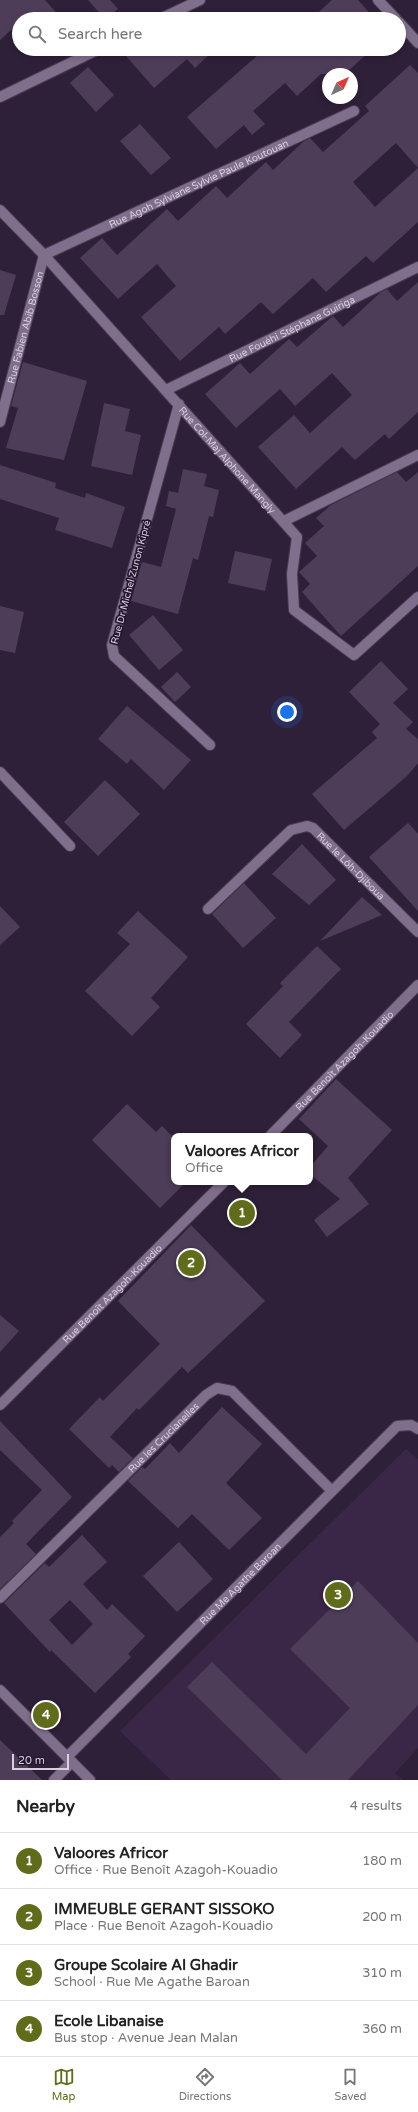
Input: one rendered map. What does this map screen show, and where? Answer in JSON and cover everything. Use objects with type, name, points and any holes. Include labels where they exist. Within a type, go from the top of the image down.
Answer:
[{"type":"street","points":[[175,12],[200,0]]},
{"type":"street","points":[[378,0],[389,12]]},
{"type":"street","points":[[406,30],[418,43]]},
{"type":"street","points":[[0,97],[85,56]]},
{"type":"street","name":"Rue Agoh Sylviane Sylvie Paule Koutouan","points":[[44,255],[354,112]]},
{"type":"street","name":"Rue Col-Maj Alphone Mangly","points":[[0,210],[44,255],[297,537],[292,574],[294,610],[354,655],[418,597]]},
{"type":"street","name":"Rue Fabien Abib Bosson","points":[[0,422],[44,255]]},
{"type":"street","name":"Rue Fouéhi Stéphane Guiriga","points":[[166,390],[418,267]]},
{"type":"street","name":"Rue Dr Michel Zunon Kipré","points":[[179,404],[112,645],[114,656],[210,745]]},
{"type":"street","points":[[284,521],[418,455]]},
{"type":"street","points":[[0,772],[70,846]]},
{"type":"street","name":"Rue le Lôh-Djiboua","points":[[208,909],[291,830],[307,826],[313,828],[418,932]]},
{"type":"street","name":"Rue Benoît Azagoh-Kouadio","points":[[273,1133],[418,985]]},
{"type":"street","name":"Rue Benoît Azagoh-Kouadio","points":[[0,1404],[221,1185]]},
{"type":"street","name":"Rue les Crucianelles","points":[[0,1598],[206,1395],[217,1388],[232,1391],[332,1491]]},
{"type":"street","name":"Rue Me Agathe Baroan","points":[[54,1780],[70,1760],[397,1426],[411,1425],[418,1429]]},
{"type":"street","points":[[0,1690],[90,1780]]},
{"type":"shaded area","points":[[406,1449],[418,1459],[418,1748],[395,1773],[403,1780],[171,1780],[120,1731]]},
{"type":"building","points":[[0,0],[45,0],[56,12],[12,12],[12,29],[0,40]]},
{"type":"building","points":[[88,0],[110,0],[118,9],[114,12],[99,12]]},
{"type":"building","points":[[332,0],[358,0],[369,12],[319,12]]},
{"type":"building","points":[[126,56],[208,56],[195,68],[187,59],[154,88]]},
{"type":"building","points":[[257,56],[364,56],[351,68],[322,68],[322,74],[297,96],[285,83],[253,111],[265,124],[252,135],[244,125],[216,149],[187,117]]},
{"type":"building","points":[[410,65],[418,73],[418,168],[418,222],[373,263],[366,256],[326,292],[313,278],[273,314],[261,302],[225,334],[219,327],[180,361],[141,317],[176,286],[157,264],[118,299],[80,258],[102,238],[117,255],[167,209],[178,221],[216,186],[227,198],[266,162],[273,170],[303,142],[310,138],[323,152],[369,111],[365,106]],"holes":[[[396,143],[418,168],[375,207],[353,182]]]},
{"type":"building","points":[[88,67],[114,95],[96,112],[70,83]]},
{"type":"building","points":[[140,124],[171,158],[151,175],[120,141]]},
{"type":"building","points":[[0,270],[16,275],[4,315],[0,315]]},
{"type":"building","points":[[418,282],[418,412],[389,439],[385,434],[355,460],[342,447],[296,489],[258,447],[294,415],[310,433],[352,395],[332,373],[295,406],[280,389],[236,428],[205,394],[240,363],[250,374],[289,339],[297,347],[333,316],[343,327],[381,292],[387,289],[397,301]]},
{"type":"building","points":[[23,362],[87,381],[64,460],[6,448],[18,408],[11,406]]},
{"type":"building","points":[[104,403],[130,409],[125,431],[141,435],[132,475],[91,466]]},
{"type":"building","points":[[0,465],[56,483],[55,488],[85,498],[86,493],[125,507],[112,548],[55,530],[59,518],[0,499]]},
{"type":"building","points":[[183,469],[207,474],[204,486],[219,490],[213,517],[209,516],[198,560],[193,558],[178,614],[131,601],[142,562],[161,567],[176,509],[166,506],[169,491],[178,493]]},
{"type":"building","points":[[397,472],[406,482],[418,472],[418,566],[341,636],[302,592],[310,584],[299,572],[317,556],[305,543],[324,526],[316,518],[331,505]]},
{"type":"building","points":[[235,551],[272,559],[265,591],[228,583]]},
{"type":"building","points":[[0,606],[24,612],[15,653],[0,650]]},
{"type":"building","points":[[153,615],[183,650],[159,670],[129,635]]},
{"type":"building","points":[[381,661],[408,689],[393,703],[413,722],[406,729],[418,739],[418,763],[407,776],[344,830],[312,794],[377,738],[372,732],[380,724],[349,692]]},
{"type":"building","points":[[177,672],[191,687],[175,702],[161,687]]},
{"type":"building","points":[[127,706],[191,760],[164,790],[131,759],[127,764],[98,739]]},
{"type":"building","points":[[105,780],[140,814],[98,856],[64,822]]},
{"type":"building","points":[[408,823],[418,834],[418,911],[369,857]]},
{"type":"building","points":[[302,844],[336,880],[309,905],[272,874]]},
{"type":"building","points":[[244,883],[276,918],[243,948],[212,914]]},
{"type":"building","points":[[362,897],[382,915],[320,941]]},
{"type":"building","points":[[0,906],[20,927],[0,945]]},
{"type":"building","points":[[138,911],[188,957],[151,998],[160,1007],[132,1036],[85,991],[130,944],[117,933]]},
{"type":"building","points":[[317,946],[341,969],[289,1022],[302,1035],[280,1058],[246,1024],[283,986],[280,983]]},
{"type":"building","points":[[336,1079],[392,1130],[348,1178],[369,1204],[327,1237],[314,1220],[340,1199],[313,1176],[313,1164],[328,1146],[299,1119]]},
{"type":"building","points":[[127,1104],[156,1132],[162,1126],[171,1135],[171,1185],[183,1185],[160,1208],[92,1140]]},
{"type":"building","points":[[191,1225],[265,1301],[188,1373],[182,1367],[139,1410],[137,1408],[110,1437],[133,1458],[119,1472],[112,1465],[109,1468],[69,1429],[100,1397],[103,1401],[160,1344],[118,1301]]},
{"type":"building","points":[[0,1315],[19,1331],[0,1352]]},
{"type":"building","points":[[222,1407],[262,1444],[226,1483],[262,1518],[229,1550],[192,1514],[178,1528],[128,1481],[142,1467],[145,1469],[170,1443],[179,1453]]},
{"type":"building","points":[[0,1421],[72,1497],[26,1544],[36,1554],[0,1589],[0,1537],[14,1523],[12,1521],[42,1490],[0,1450]]},
{"type":"building","points":[[82,1535],[107,1562],[83,1584],[107,1610],[112,1604],[145,1636],[128,1654],[131,1657],[95,1693],[51,1650],[50,1652],[4,1603],[45,1563],[49,1567]],"holes":[[[70,1600],[93,1624],[72,1645],[49,1620]]]},
{"type":"building","points":[[179,1542],[213,1579],[177,1612],[143,1576]]},
{"type":"building","points":[[358,1581],[418,1643],[418,1705],[348,1780],[282,1780],[187,1687],[212,1662],[306,1754],[350,1708],[290,1649]]},
{"type":"building","points":[[0,1740],[42,1780],[0,1780]]},
{"type":"place","name":"Valoores Africor","points":[[242,1213]]},
{"type":"place","name":"IMMEUBLE GERANT SISSOKO","points":[[191,1263]]},
{"type":"place","name":"Groupe Scolaire Al Ghadir","points":[[338,1595]]},
{"type":"place","name":"Ecole Libanaise","points":[[46,1715]]}]
